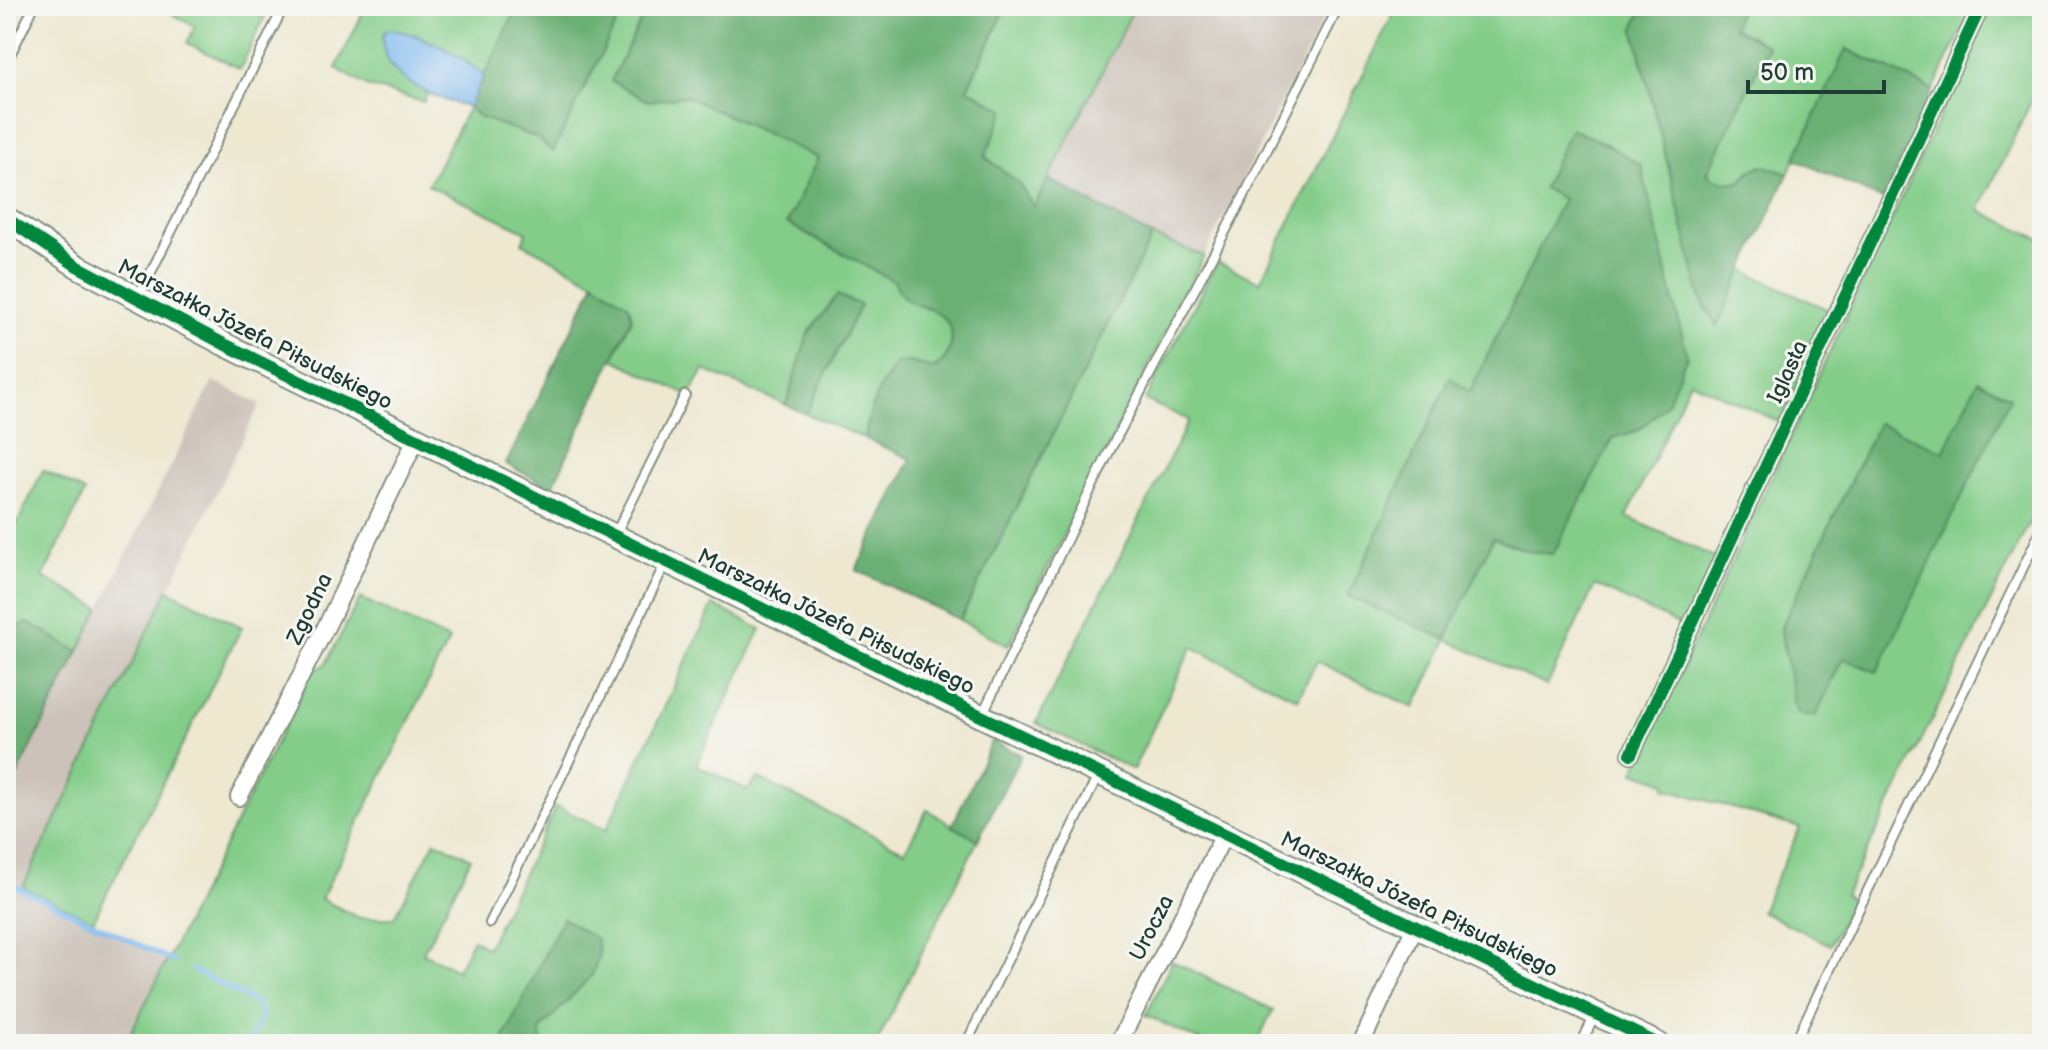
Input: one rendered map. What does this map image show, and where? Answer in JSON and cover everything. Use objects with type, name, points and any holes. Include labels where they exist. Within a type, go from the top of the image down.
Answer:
[{"type":"street","name":"Iglasta","points":[[1631,754],[1981,6]]},
{"type":"street","name":"Marszałka Józefa Piłsudskiego","points":[[6,218],[54,252],[137,299],[416,439],[1658,1044]]},
{"type":"street","name":"Zgodna","points":[[239,797],[328,623],[416,439]]},
{"type":"street","name":"Urocza","points":[[1118,1044],[1225,833]]},
{"type":"street","points":[[1361,1044],[1416,925]]},
{"type":"lane","points":[[6,63],[34,6]]},
{"type":"lane","points":[[137,299],[284,6]]},
{"type":"lane","points":[[981,716],[1109,452],[1238,210],[1339,6]]},
{"type":"lane","points":[[615,537],[685,395]]},
{"type":"lane","points":[[1794,1044],[2042,528]]},
{"type":"lane","points":[[490,923],[666,562]]},
{"type":"lane","points":[[966,1044],[1100,773]]},
{"type":"lane","points":[[1581,1044],[1596,1014]]},
{"type":"shaded area","points":[[1135,6],[1330,6],[1204,256],[1152,236],[1048,179]]},
{"type":"shaded area","points":[[213,381],[260,404],[23,887],[168,956],[125,1044],[6,1044],[6,798]]},
{"type":"green space","points":[[158,6],[270,6],[240,69],[187,43],[195,27]]},
{"type":"green space","points":[[346,6],[518,6],[484,76],[462,58],[414,34],[391,67],[428,94],[423,102],[367,86],[336,68],[362,15]]},
{"type":"green space","points":[[518,6],[625,6],[553,152],[537,138],[479,117],[469,107]]},
{"type":"green space","points":[[625,6],[648,6],[611,81],[648,101],[686,96],[819,158],[787,223],[896,282],[905,298],[938,313],[949,325],[952,339],[944,360],[933,369],[911,362],[867,422],[866,439],[806,414],[860,305],[837,295],[808,334],[786,405],[704,370],[689,396],[613,359],[632,319],[628,305],[595,282],[522,243],[527,232],[428,185],[469,107],[479,117],[537,138],[553,151]]},
{"type":"green space","points":[[648,6],[1007,6],[967,88],[1005,110],[985,157],[1018,183],[1034,207],[1048,179],[1152,236],[960,620],[856,570],[911,459],[866,439],[875,399],[897,363],[911,362],[933,369],[944,360],[952,340],[949,325],[938,313],[905,298],[895,282],[787,223],[818,158],[686,96],[648,101],[611,81]]},
{"type":"green space","points":[[1007,6],[1135,6],[1034,207],[1018,183],[985,156],[967,89]]},
{"type":"green space","points":[[1397,6],[1644,6],[1634,28],[1701,299],[1716,325],[1743,270],[1831,311],[1780,422],[1690,381],[1627,517],[1716,558],[1684,627],[1595,585],[1547,686],[1447,640],[1414,708],[1317,661],[1298,699],[1192,647],[1133,770],[1036,723],[1189,420],[1145,400],[1217,262],[1260,282]],"holes":[[[1571,129],[1604,143],[1639,430],[1613,438],[1553,554],[1529,551],[1493,537],[1446,639],[1348,596],[1451,379],[1470,393],[1564,198]]]},
{"type":"green space","points":[[1644,6],[1742,6],[1733,27],[1768,46],[1707,174],[1722,181],[1740,182],[1750,171],[1762,165],[1788,174],[1717,326],[1701,299],[1634,28]]},
{"type":"green space","points":[[1742,6],[1974,6],[1933,90],[1847,49],[1788,174],[1762,165],[1750,171],[1740,182],[1726,182],[1707,174],[1768,47],[1733,27]]},
{"type":"green space","points":[[1991,6],[2042,6],[2042,79],[1979,210],[2042,240],[2042,497],[1845,895],[1852,900],[1830,945],[1761,911],[1800,828],[1665,788],[1667,783],[1634,772]],"holes":[[[1978,381],[1876,672],[1843,658],[1784,655],[1781,628],[1878,424],[1944,452]]]},
{"type":"green space","points":[[1846,49],[1933,90],[1883,200],[1795,159]]},
{"type":"green space","points":[[1571,129],[1604,143],[1641,165],[1687,356],[1666,405],[1639,430],[1613,438],[1553,554],[1529,551],[1493,538],[1446,639],[1348,596],[1450,378],[1470,392],[1563,199],[1543,188]]},
{"type":"green space","points":[[1152,236],[1204,256],[1008,646],[960,620]]},
{"type":"green space","points":[[595,282],[629,305],[632,318],[552,488],[506,464]]},
{"type":"green space","points":[[837,295],[860,305],[806,414],[786,405],[808,334]]},
{"type":"green space","points":[[1978,380],[2010,397],[1877,672],[1843,658],[1816,715],[1798,713],[1781,628],[1878,423],[1944,452]]},
{"type":"green space","points":[[43,470],[85,492],[43,577],[100,608],[79,651],[34,627],[16,628],[6,635],[6,547]]},
{"type":"green space","points":[[168,590],[242,627],[93,921],[23,887]]},
{"type":"green space","points":[[360,598],[449,640],[321,899],[359,918],[394,918],[435,841],[471,858],[423,953],[457,970],[473,939],[487,948],[556,806],[606,830],[713,605],[761,629],[696,765],[747,790],[758,778],[905,851],[927,810],[978,840],[876,1044],[542,1044],[540,1030],[570,996],[563,918],[501,1044],[125,1044],[312,671],[325,665]]},
{"type":"green space","points":[[27,623],[79,651],[6,798],[6,635]]},
{"type":"green space","points":[[992,741],[1021,755],[978,840],[952,826]]},
{"type":"green space","points":[[563,918],[596,939],[599,955],[592,975],[540,1030],[542,1044],[501,1044]]},
{"type":"green space","points":[[1172,961],[1273,1010],[1256,1044],[1206,1044],[1146,1015]]},
{"type":"water","points":[[388,29],[439,46],[484,76],[469,107],[425,92],[399,74],[389,63],[384,50],[383,34]]},
{"type":"waterway","points":[[6,882],[173,961]]},
{"type":"waterway","points":[[193,970],[258,1004],[262,1015],[249,1044]]},
{"type":"cycle path","points":[[1631,754],[1981,6]]},
{"type":"cycle path","points":[[6,218],[77,266],[224,344],[1658,1044]]}]
